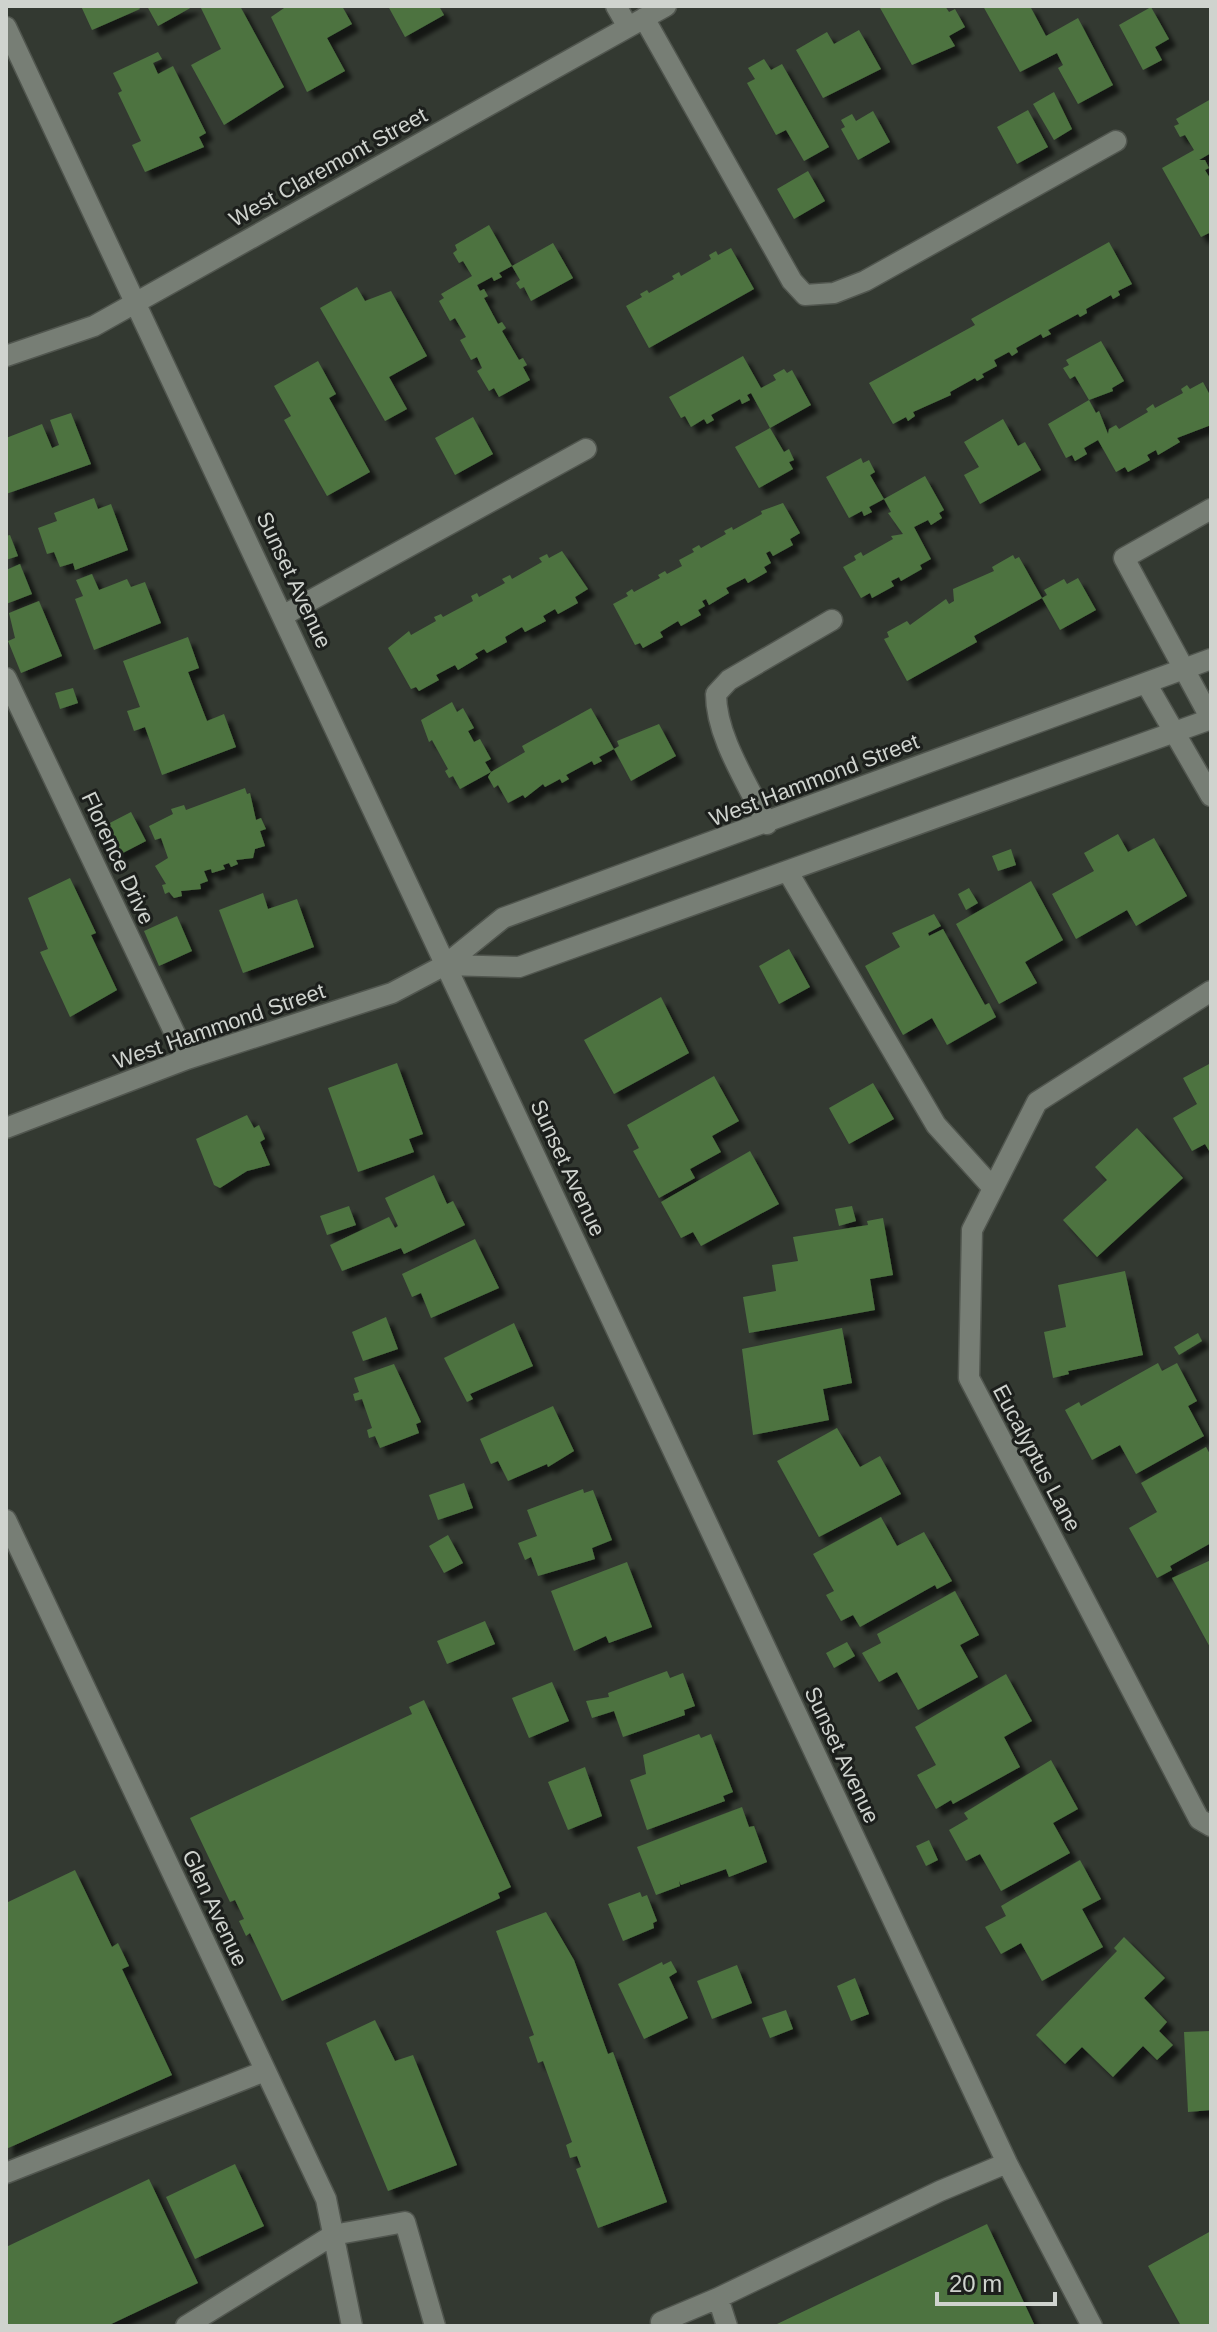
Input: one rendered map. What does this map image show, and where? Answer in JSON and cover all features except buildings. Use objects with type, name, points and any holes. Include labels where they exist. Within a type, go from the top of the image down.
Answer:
[{"type":"street","points":[[616,6],[636,23],[792,281],[805,295],[816,297],[834,293],[865,281],[1116,141]]},
{"type":"street","name":"West Claremont Street","points":[[6,356],[94,326],[666,6]]},
{"type":"street","name":"Sunset Avenue","points":[[6,27],[1007,2163],[1092,2326]]},
{"type":"street","points":[[284,615],[586,449]]},
{"type":"street","points":[[1211,509],[1124,558],[1211,719]]},
{"type":"street","points":[[767,824],[722,729],[716,711],[716,694],[729,680],[832,620]]},
{"type":"street","name":"West Hammond Street","points":[[6,1128],[187,1059],[392,993],[445,965],[503,918],[767,824],[1211,659]]},
{"type":"street","name":"Florence Drive","points":[[6,678],[187,1059]]},
{"type":"street","points":[[1146,683],[1211,796]]},
{"type":"street","name":"West Hammond Street","points":[[445,965],[519,967],[1211,719]]},
{"type":"street","points":[[788,872],[936,1125],[993,1188]]},
{"type":"street","name":"Eucalyptus Lane","points":[[1211,991],[1037,1102],[972,1230],[969,1378],[1199,1819],[1211,1826]]},
{"type":"street","name":"Glen Avenue","points":[[6,1520],[326,2199],[352,2326]]},
{"type":"street","points":[[6,2173],[265,2071]]},
{"type":"street","points":[[662,2324],[940,2191],[1007,2163]]},
{"type":"street","points":[[186,2326],[333,2235],[405,2222],[435,2326]]},
{"type":"street","points":[[718,2298],[727,2326]]}]
